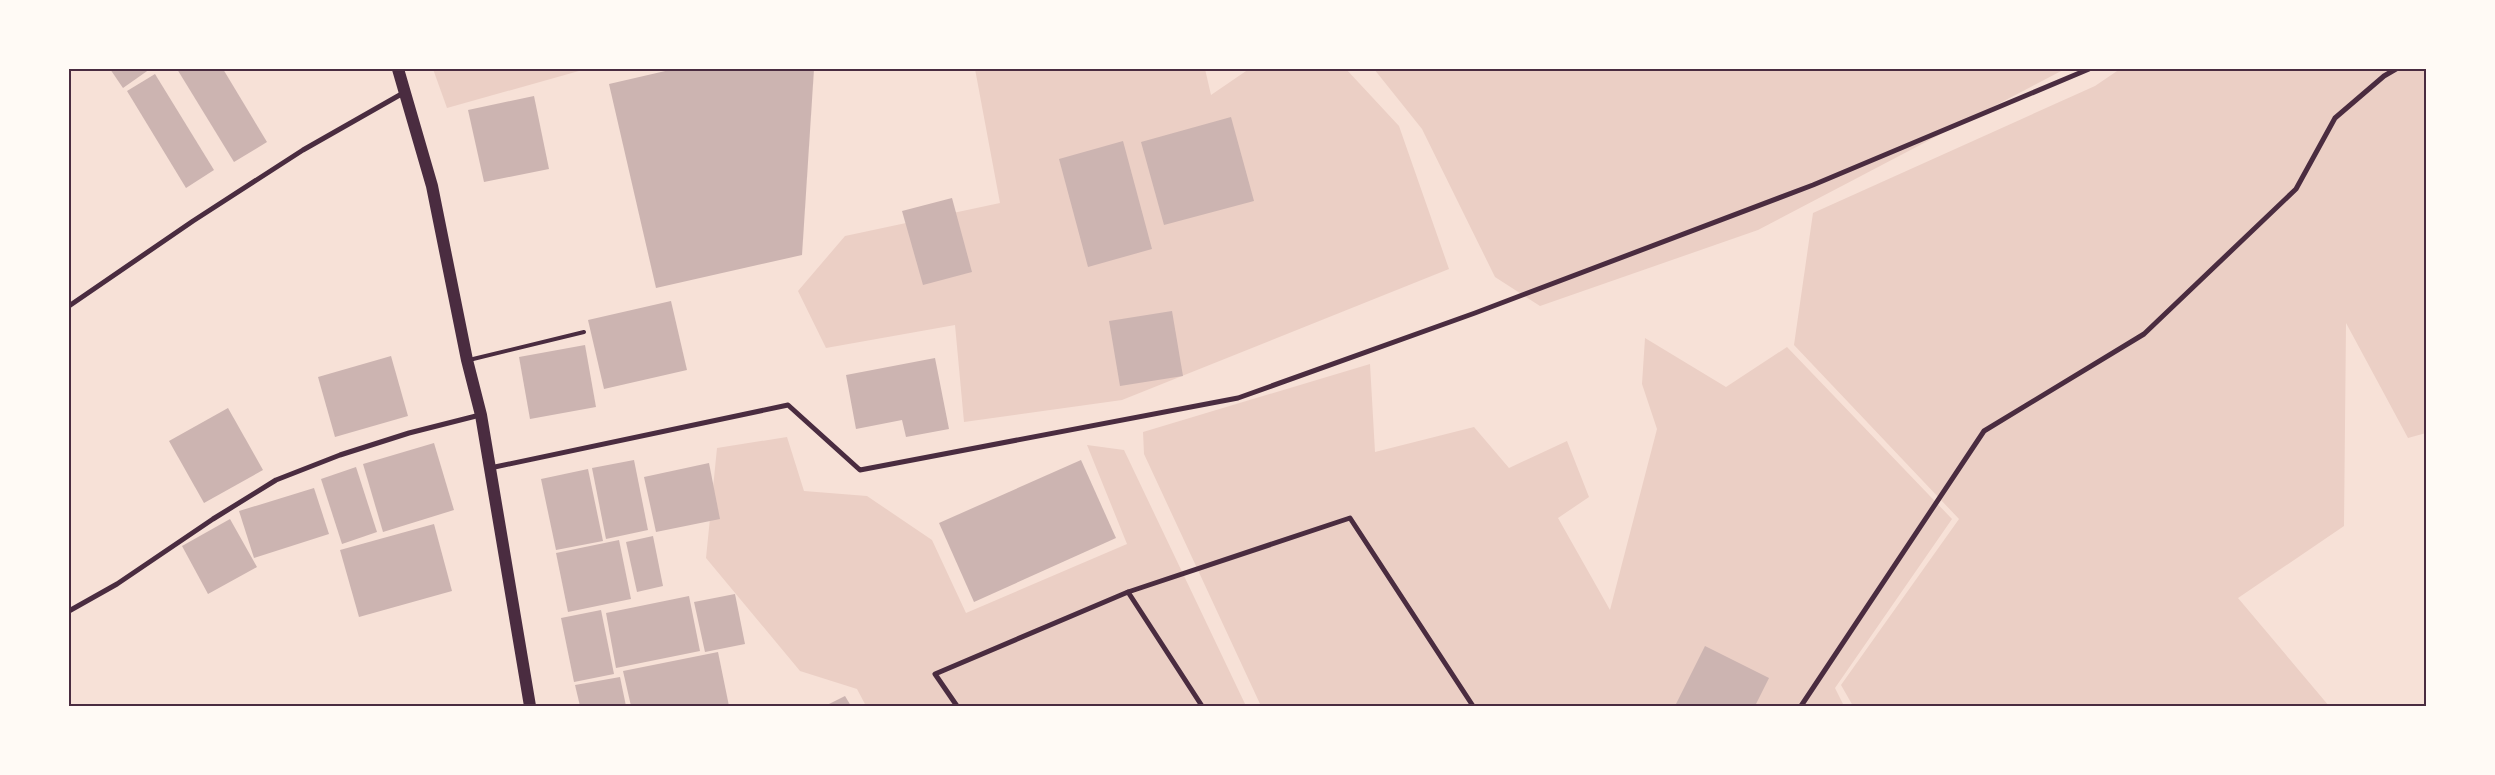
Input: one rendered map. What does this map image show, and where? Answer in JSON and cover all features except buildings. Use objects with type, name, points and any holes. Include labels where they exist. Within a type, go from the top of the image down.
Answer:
[{"type":"main road","points":[[398,69],[432,186],[467,360],[481,415],[530,706]]},
{"type":"street","points":[[489,468],[788,405],[860,470],[1238,398],[1475,313],[1813,185],[2089,69]]},
{"type":"street","points":[[1801,706],[1984,431],[2144,334],[2296,189],[2335,118],[2384,76],[2396,69]]},
{"type":"street","points":[[69,306],[193,221],[295,155],[406,92]]},
{"type":"street","points":[[69,611],[117,584],[213,519],[276,480],[340,455],[409,433],[481,415]]},
{"type":"street","points":[[957,706],[935,674],[1128,592],[1350,518],[1473,706]]},
{"type":"street","points":[[1128,592],[1202,706]]},
{"type":"lane","points":[[467,360],[584,332]]},
{"type":"shaded area","points":[[433,69],[586,69],[447,108]]},
{"type":"shaded area","points":[[975,69],[1205,69],[1211,95],[1249,69],[1346,69],[1399,126],[1449,269],[1122,400],[964,422],[955,325],[826,348],[798,291],[845,236],[1000,203]]},
{"type":"shaded area","points":[[1374,69],[2065,69],[1758,230],[1540,306],[1495,277],[1422,129]]},
{"type":"shaded area","points":[[2120,69],[2426,69],[2426,433],[2408,438],[2346,323],[2344,526],[2238,598],[2329,706],[1853,706],[1841,685],[1959,519],[1794,345],[1813,213],[2095,86]]},
{"type":"shaded area","points":[[1645,338],[1726,387],[1787,347],[1952,519],[1835,688],[1844,706],[1442,706],[1441,704],[1436,706],[1261,706],[1144,454],[1143,432],[1370,364],[1375,452],[1474,427],[1509,468],[1567,441],[1589,497],[1558,518],[1610,610],[1657,429],[1642,384]]},
{"type":"shaded area","points":[[787,437],[804,491],[867,496],[932,540],[966,613],[1127,544],[1087,445],[1124,450],[1246,706],[866,706],[857,689],[800,671],[706,558],[717,448]]}]
